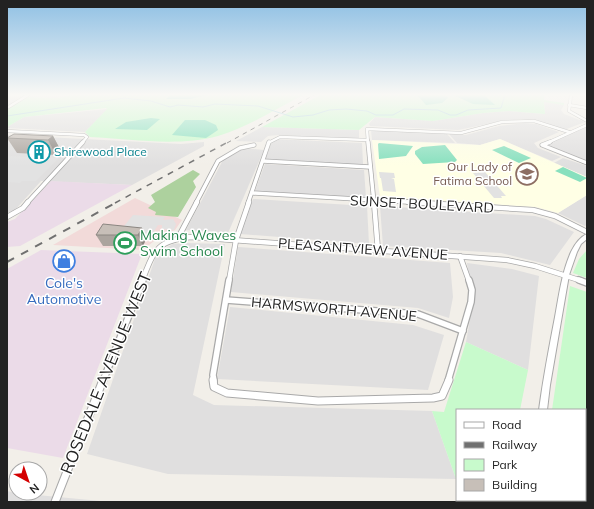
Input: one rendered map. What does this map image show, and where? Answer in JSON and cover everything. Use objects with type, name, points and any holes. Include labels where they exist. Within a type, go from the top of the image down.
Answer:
[{"type":"street","points":[[378,251],[367,131],[370,128],[461,133],[502,122],[525,121],[540,122],[568,132]]},
{"type":"street","points":[[587,125],[568,132],[542,145],[587,163]]},
{"type":"street","points":[[7,131],[87,136],[56,173],[23,208],[7,217]]},
{"type":"street","points":[[368,140],[275,137],[269,141],[253,193],[236,240],[213,375],[214,387],[227,393],[318,401],[433,398],[442,396],[446,390],[472,302],[472,290],[460,256]]},
{"type":"street","points":[[178,238],[218,161],[240,148],[254,145]]},
{"type":"street","points":[[263,161],[370,167]]},
{"type":"street","name":"SUNSET BOULEVARD","points":[[253,193],[533,210],[555,216],[587,232]]},
{"type":"street","points":[[543,409],[546,385],[566,275],[574,252],[579,243],[587,236]]},
{"type":"street","name":"PLEASANTVIEW AVENUE","points":[[160,246],[178,238],[236,240],[507,260],[566,275],[587,283]]},
{"type":"street","name":"ROSEDALE AVENUE WEST","points":[[55,502],[154,252],[160,246]]},
{"type":"street","name":"HARMSWORTH AVENUE","points":[[226,300],[418,314],[463,331]]},
{"type":"shaded area","points":[[21,119],[98,119],[85,132],[7,127]]},
{"type":"shaded area","points":[[373,119],[433,121],[447,119],[576,119],[585,122],[564,130],[541,122],[522,119],[497,122],[458,130],[370,126],[369,124]]},
{"type":"shaded area","points":[[525,123],[536,124],[559,132],[534,143],[538,148],[561,157],[552,161],[500,139],[480,145],[457,143],[449,134],[466,135],[499,126]]},
{"type":"shaded area","points":[[262,127],[359,130],[359,139],[278,135],[268,136],[261,142],[236,141]]},
{"type":"shaded area","points":[[587,127],[587,160],[584,161],[544,145]]},
{"type":"shaded area","points":[[371,130],[447,134],[455,143],[372,140]]},
{"type":"shaded area","points":[[7,135],[181,144],[204,142],[204,146],[132,185],[41,181],[15,210],[7,213]]},
{"type":"shaded area","points":[[273,139],[362,143],[363,165],[265,160]]},
{"type":"shaded area","points":[[500,139],[587,177],[587,195],[558,213],[536,207],[380,197],[372,140],[480,145]]},
{"type":"shaded area","points":[[242,148],[264,150],[228,233],[186,230],[223,160]]},
{"type":"shaded area","points":[[7,156],[59,158],[36,181],[22,181],[20,183],[7,182]]},
{"type":"shaded area","points":[[563,158],[587,166],[587,177],[554,163]]},
{"type":"shaded area","points":[[265,164],[364,170],[366,198],[255,191]]},
{"type":"shaded area","points":[[379,172],[394,173],[395,178],[391,178],[394,179],[396,192],[383,191]]},
{"type":"shaded area","points":[[485,172],[506,196],[501,196],[502,198],[494,198],[473,173]]},
{"type":"shaded area","points":[[51,181],[132,185],[20,246],[7,247],[7,222],[15,219]]},
{"type":"shaded area","points":[[587,195],[587,225],[585,226],[558,213]]},
{"type":"shaded area","name":"Making Waves Swim School","points":[[135,198],[182,220],[175,230],[159,237],[143,250],[53,245]]},
{"type":"shaded area","points":[[253,199],[367,206],[369,244],[240,234]]},
{"type":"shaded area","points":[[380,206],[535,216],[546,219],[574,232],[550,265],[501,253],[383,246]]},
{"type":"shaded area","points":[[133,215],[165,217],[163,220],[173,219],[176,224],[174,230],[162,229],[162,225],[158,225],[151,236],[126,235],[120,231]]},
{"type":"shaded area","points":[[173,244],[225,244],[193,395],[214,405],[432,411],[456,479],[168,474],[87,454],[157,253]]},
{"type":"shaded area","points":[[238,247],[450,263],[453,297],[449,318],[418,308],[231,292]]},
{"type":"shaded area","points":[[41,250],[142,254],[63,458],[7,448],[7,269]]},
{"type":"shaded area","points":[[467,263],[512,269],[539,276],[528,370],[466,342],[473,302]]},
{"type":"shaded area","points":[[230,307],[413,325],[444,335],[428,390],[217,379]]},
{"type":"shaded area","points":[[7,491],[8,501],[48,501],[48,496],[111,502],[7,502]]},
{"type":"green space","points":[[7,119],[21,119],[7,127]]},
{"type":"green space","points":[[98,119],[259,119],[218,136],[187,141],[171,142],[90,137],[85,132]]},
{"type":"green space","points":[[146,119],[160,119],[147,130],[115,129],[126,122]]},
{"type":"green space","points":[[277,119],[373,119],[359,130],[262,127]]},
{"type":"green space","points":[[400,119],[447,119],[433,121]]},
{"type":"green space","points":[[185,120],[205,120],[216,125],[218,130],[206,138],[172,135]]},
{"type":"green space","points":[[379,143],[413,146],[406,156],[379,159]]},
{"type":"green space","points":[[445,145],[457,160],[455,162],[423,164],[415,154],[415,151],[422,147]]},
{"type":"green space","points":[[504,146],[531,158],[519,163],[492,150]]},
{"type":"green space","points":[[563,167],[587,178],[580,182],[555,171]]},
{"type":"green space","points":[[193,170],[200,174],[193,181],[196,187],[178,217],[155,215],[156,212],[148,208],[155,202],[151,195]]},
{"type":"green space","points":[[587,250],[587,278],[573,273],[579,259]]},
{"type":"green space","points":[[570,286],[587,292],[587,455],[586,409],[552,409]]},
{"type":"green space","points":[[466,342],[528,370],[520,409],[456,409],[456,479],[432,411],[444,412]]},
{"type":"building","points":[[14,134],[53,136],[48,140],[7,138]]},
{"type":"building","points":[[103,224],[142,228],[138,235],[96,235]]},
{"type":"railway","points":[[227,143],[271,119]]},
{"type":"railway","points":[[115,203],[228,142]]},
{"type":"railway","points":[[7,262],[117,202]]},
{"type":"place","name":"Shirewood Place","points":[[39,152]]},
{"type":"place","name":"Our Lady of Fatima School","points":[[527,174]]},
{"type":"place","name":"Making Waves Swim School","points":[[125,243]]},
{"type":"place","name":"Cole's Automotive","points":[[64,261]]}]
